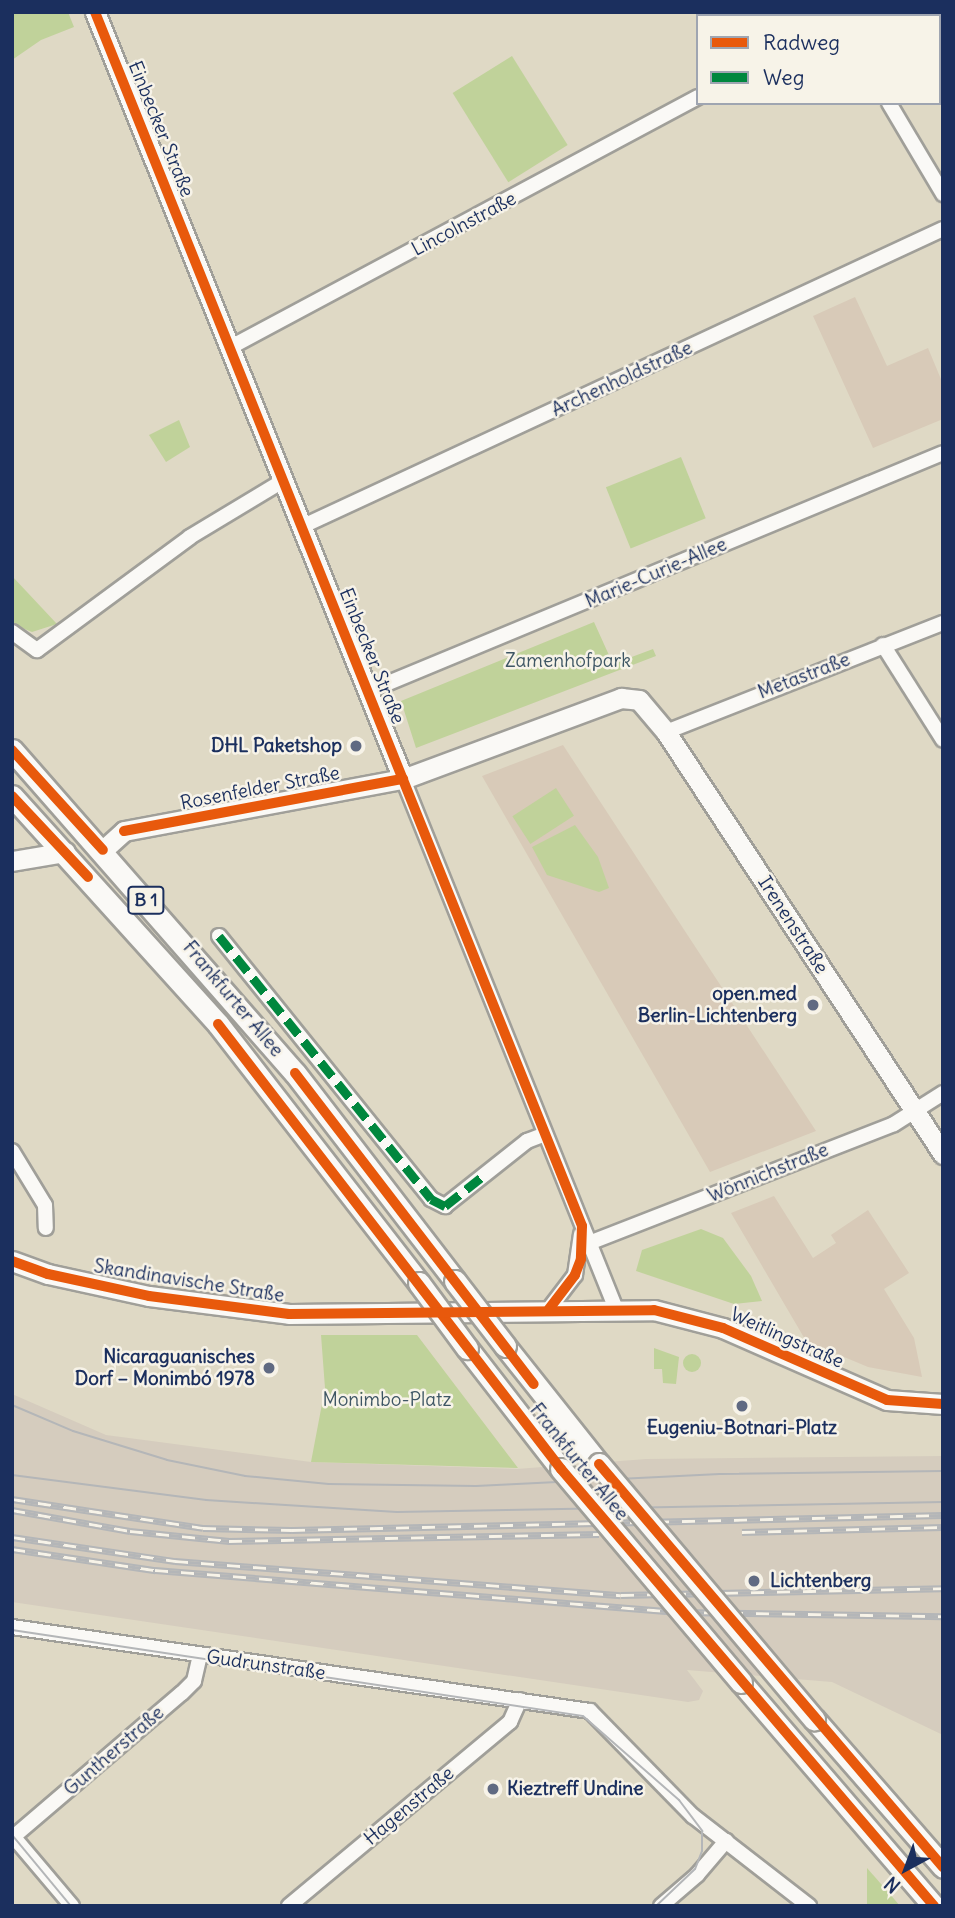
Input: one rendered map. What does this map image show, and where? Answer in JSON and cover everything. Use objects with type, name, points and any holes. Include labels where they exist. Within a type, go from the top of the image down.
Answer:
[{"type":"main road","name":"B 1","points":[[12,750],[103,850]]},
{"type":"main road","name":"B 1","points":[[12,796],[65,852]]},
{"type":"main road","name":"Frankfurter Allee","points":[[103,850],[295,1073],[598,1465],[943,1867]]},
{"type":"main road","name":"Frankfurter Allee","points":[[65,852],[254,1068],[561,1469],[934,1906]]},
{"type":"street","name":"Einbecker Straße","points":[[95,12],[616,1309]]},
{"type":"street","name":"Lincolnstraße","points":[[229,348],[696,98]]},
{"type":"street","points":[[890,105],[943,194]]},
{"type":"street","name":"Archenholdstraße","points":[[301,527],[943,229]]},
{"type":"street","name":"Marie-Curie-Allee","points":[[369,691],[943,453]]},
{"type":"street","points":[[12,632],[37,650],[190,537],[283,481]]},
{"type":"street","name":"Metastraße","points":[[666,732],[943,623]]},
{"type":"street","points":[[883,645],[943,740]]},
{"type":"street","name":"Rosenfelder Straße","points":[[103,850],[124,831],[403,779],[621,698],[639,699]]},
{"type":"street","name":"Irenenstraße","points":[[639,699],[666,732],[943,1154]]},
{"type":"street","points":[[12,861],[65,852]]},
{"type":"street","name":"Frankfurter Allee","points":[[219,936],[431,1199],[445,1206],[527,1141],[545,1134]]},
{"type":"street","name":"Wönnichstraße","points":[[589,1243],[894,1124],[943,1093]]},
{"type":"street","points":[[12,1151],[45,1205],[46,1228]]},
{"type":"street","name":"Einbecker Straße","points":[[549,1309],[575,1275],[581,1259],[582,1226]]},
{"type":"street","name":"Skandinavische Straße","points":[[12,1261],[48,1274],[149,1296],[289,1314],[616,1309]]},
{"type":"street","name":"Weitlingstraße","points":[[616,1309],[689,1317],[887,1400],[943,1404]]},
{"type":"street","name":"Gudrunstraße","points":[[12,1627],[520,1700]]},
{"type":"street","name":"Guntherstraße","points":[[13,1837],[182,1693],[194,1681],[200,1655]]},
{"type":"street","points":[[520,1700],[593,1712],[672,1797],[808,1906]]},
{"type":"street","name":"Hagenstraße","points":[[289,1906],[510,1722],[520,1700]]},
{"type":"street","points":[[13,1837],[72,1906]]},
{"type":"street","points":[[660,1906],[697,1875],[726,1841]]},
{"type":"shaded area","points":[[855,297],[887,366],[928,348],[943,384],[943,419],[873,448],[813,316]]},
{"type":"shaded area","points":[[563,745],[816,1131],[710,1172],[482,776]]},
{"type":"shaded area","points":[[774,1196],[813,1258],[836,1243],[831,1235],[868,1210],[909,1273],[884,1289],[914,1338],[922,1377],[868,1367],[806,1341],[731,1213]]},
{"type":"shaded area","points":[[12,1394],[106,1435],[311,1462],[517,1469],[646,1459],[943,1456],[943,1735],[832,1682],[687,1670],[703,1691],[699,1700],[688,1702],[12,1602]]},
{"type":"green space","points":[[12,12],[68,12],[74,27],[41,40],[12,60]]},
{"type":"green space","points":[[512,56],[568,145],[508,182],[453,93]]},
{"type":"green space","points":[[179,420],[190,447],[166,462],[149,435]]},
{"type":"green space","points":[[681,457],[706,518],[631,549],[606,487]]},
{"type":"green space","points":[[12,576],[57,624],[32,632],[12,624]]},
{"type":"green space","name":"Zamenhofpark","points":[[594,622],[613,664],[653,649],[656,656],[416,748],[401,701]]},
{"type":"green space","points":[[556,788],[574,816],[530,844],[512,816]]},
{"type":"green space","points":[[575,825],[598,857],[609,888],[599,892],[547,875],[532,847]]},
{"type":"green space","points":[[701,1229],[723,1238],[751,1276],[762,1301],[734,1304],[636,1271],[642,1250]]},
{"type":"green space","name":"Monimbo-Platz","points":[[321,1335],[417,1335],[518,1468],[311,1462],[325,1388]]},
{"type":"green space","points":[[654,1348],[679,1357],[676,1384],[663,1383],[662,1369],[654,1369]]},
{"type":"green space","points":[[692,1354],[698,1357],[701,1363],[698,1369],[692,1372],[686,1369],[683,1363],[686,1357]]},
{"type":"green space","points":[[867,1868],[889,1893],[900,1906],[867,1906]]},
{"type":"tram line","points":[[12,1405],[73,1431],[167,1460],[245,1476],[329,1484],[476,1486],[720,1474],[943,1471]]},
{"type":"tram line","points":[[12,1475],[206,1500],[397,1512],[943,1502]]},
{"type":"tram line","points":[[12,1630],[583,1716],[679,1800],[702,1831],[702,1851],[695,1869],[656,1906]]},
{"type":"tram line","points":[[12,1835],[71,1906]]},
{"type":"railway","points":[[12,1499],[203,1528],[292,1530],[943,1515]]},
{"type":"railway","points":[[12,1510],[130,1531],[229,1541],[599,1534]]},
{"type":"railway","points":[[742,1532],[943,1527]]},
{"type":"railway","points":[[12,1537],[175,1561],[621,1595],[943,1588]]},
{"type":"railway","points":[[12,1549],[155,1570],[678,1612],[943,1616]]},
{"type":"marked path","points":[[219,936],[431,1199],[445,1206],[483,1176]]},
{"type":"cycle path","points":[[95,12],[582,1226],[581,1259],[575,1275],[549,1309]]},
{"type":"cycle path","points":[[12,750],[103,850]]},
{"type":"cycle path","points":[[124,831],[403,779]]},
{"type":"cycle path","points":[[12,796],[88,877]]},
{"type":"cycle path","points":[[218,1024],[561,1469],[934,1906]]},
{"type":"cycle path","points":[[295,1073],[534,1384]]},
{"type":"cycle path","points":[[12,1261],[48,1274],[149,1296],[289,1314],[654,1310],[723,1328],[887,1400],[943,1404]]},
{"type":"cycle path","points":[[599,1464],[943,1867]]},
{"type":"place","name":"DHL Paketshop","points":[[356,746]]},
{"type":"place","name":"open.med Berlin-Lichtenberg","points":[[813,1005]]},
{"type":"place","name":"Nicaraguanisches Dorf – Monimbó 1978","points":[[269,1368]]},
{"type":"place","name":"Eugeniu-Botnari-Platz","points":[[742,1406]]},
{"type":"place","name":"Lichtenberg","points":[[754,1581]]},
{"type":"place","name":"Kieztreff Undine","points":[[493,1789]]}]
